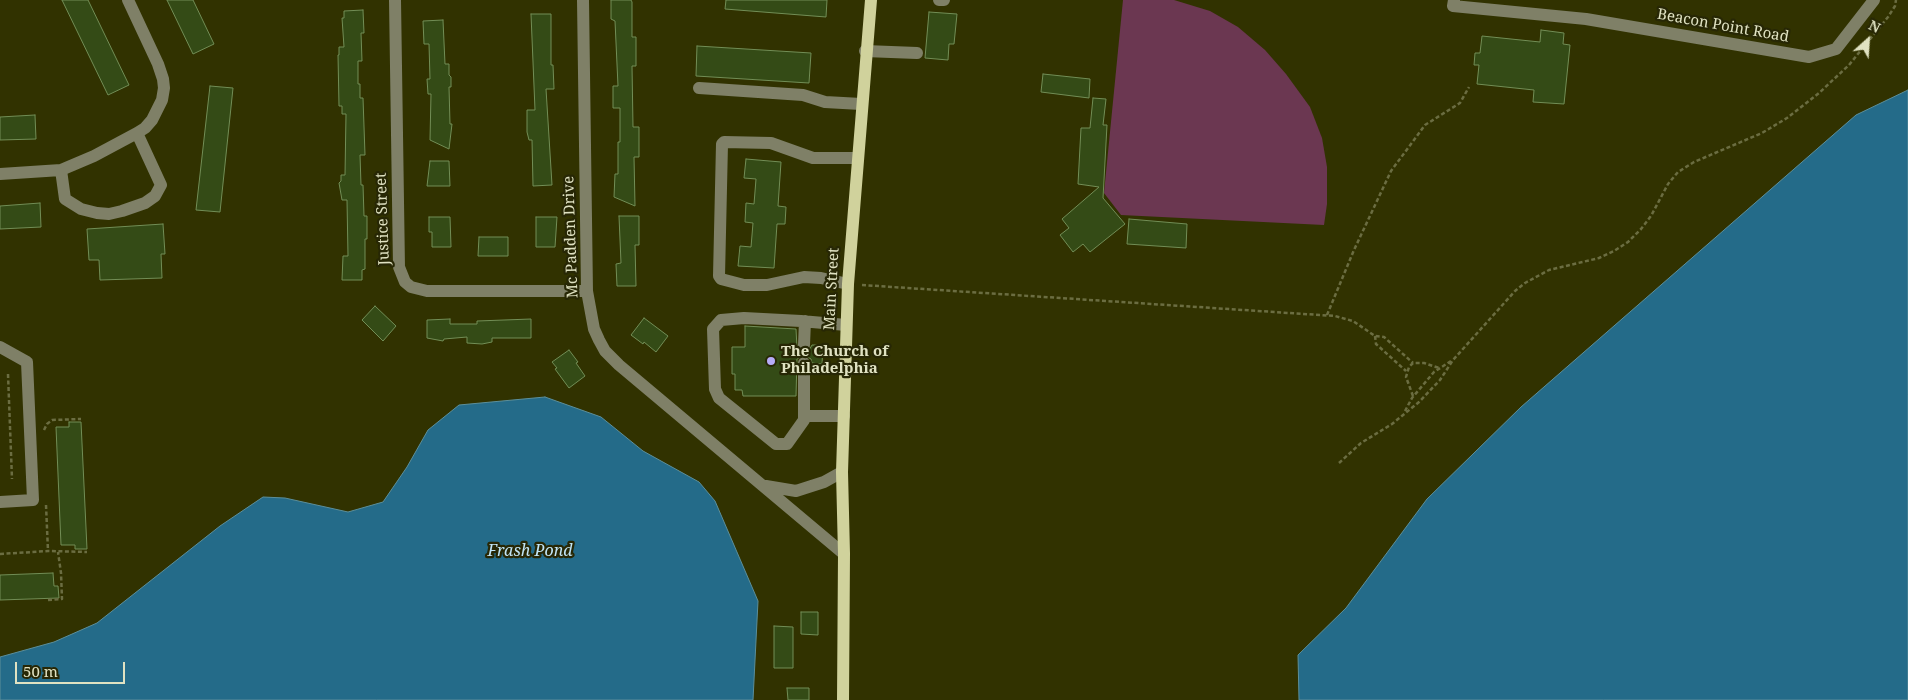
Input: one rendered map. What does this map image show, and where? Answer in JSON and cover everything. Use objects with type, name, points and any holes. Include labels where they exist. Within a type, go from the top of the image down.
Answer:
[{"type":"main road","name":"Main Street","points":[[843,700],[844,554],[842,472],[846,325],[870,0]]},
{"type":"street","points":[[0,174],[61,170],[94,156],[137,133],[145,128],[157,112],[164,88],[158,64],[128,0]]},
{"type":"street","name":"Justice Street","points":[[395,0],[399,267],[405,282],[411,287],[427,291],[587,291]]},
{"type":"street","name":"Mc Padden Drive","points":[[583,0],[587,291],[594,328],[605,351],[619,365],[844,554]]},
{"type":"street","points":[[939,0],[944,0]]},
{"type":"street","name":"Beacon Point Road","points":[[1453,3],[1586,19],[1809,57],[1836,49],[1874,0]]},
{"type":"street","points":[[865,50],[917,53]]},
{"type":"street","points":[[699,88],[803,95],[825,102],[861,104]]},
{"type":"street","points":[[61,170],[65,199],[81,209],[109,214],[128,210],[145,203],[155,196],[161,185],[137,133]]},
{"type":"street","points":[[848,284],[821,278],[804,277],[757,285],[744,285],[721,279],[719,276],[722,144],[724,142],[752,141],[771,143],[813,158],[857,158]]},
{"type":"street","points":[[804,363],[804,420],[787,444],[776,444],[719,398],[715,389],[713,329],[721,320],[744,318],[846,325]]},
{"type":"street","points":[[804,345],[805,321]]},
{"type":"street","points":[[0,347],[27,362],[33,500],[0,502]]},
{"type":"street","points":[[804,416],[844,416]]},
{"type":"street","name":"Mc Padden Drive","points":[[764,485],[796,491],[824,482],[842,472]]},
{"type":"path","points":[[1339,463],[1360,443],[1392,424],[1404,412],[1419,402],[1440,380],[1453,360],[1515,291],[1525,283],[1549,270],[1598,258],[1614,252],[1641,230],[1651,216],[1668,184],[1678,172],[1694,162],[1762,133],[1787,118],[1819,93],[1850,65],[1888,17],[1895,6],[1896,0]]},
{"type":"path","points":[[1327,316],[1354,250],[1391,171],[1425,125],[1460,103],[1469,87]]},
{"type":"path","points":[[848,284],[1327,316],[1354,321],[1375,336],[1384,337],[1413,364]]},
{"type":"path","points":[[1375,336],[1376,344],[1407,371],[1408,384],[1413,396]]},
{"type":"path","points":[[1404,412],[1413,396],[1438,368],[1453,360]]},
{"type":"path","points":[[1407,371],[1413,364],[1424,363],[1438,368]]},
{"type":"path","points":[[8,374],[12,479]]},
{"type":"path","points":[[43,436],[45,428],[50,422],[81,419]]},
{"type":"path","points":[[46,503],[48,551]]},
{"type":"path","points":[[0,554],[48,551],[87,552]]},
{"type":"path","points":[[48,600],[62,600],[58,552]]},
{"type":"shaded area","points":[[1123,0],[1174,0],[1210,11],[1238,27],[1265,50],[1286,74],[1310,107],[1322,138],[1327,167],[1327,204],[1324,225],[1121,215],[1104,193]]},
{"type":"water","points":[[1908,90],[1908,700],[1299,700],[1298,655],[1346,608],[1427,499],[1521,407],[1856,115]]},
{"type":"water","name":"Frash Pond","points":[[545,397],[601,417],[643,451],[699,482],[715,501],[758,601],[753,700],[0,700],[0,657],[54,642],[97,623],[220,526],[263,497],[285,498],[348,512],[383,502],[407,467],[428,430],[459,405]]},
{"type":"building","points":[[62,0],[88,0],[129,85],[108,95]]},
{"type":"building","points":[[167,0],[193,0],[214,44],[193,54]]},
{"type":"building","points":[[611,0],[631,0],[632,2],[632,37],[636,37],[636,66],[632,66],[633,127],[639,127],[639,157],[634,157],[635,206],[614,197],[615,174],[618,174],[620,108],[613,108],[613,86],[618,86],[615,21],[611,19]]},
{"type":"building","points":[[726,0],[827,0],[826,17],[725,9]]},
{"type":"building","points":[[363,10],[364,33],[361,33],[362,61],[358,61],[358,84],[360,84],[360,98],[363,98],[365,155],[360,155],[364,216],[367,216],[365,269],[362,270],[362,280],[342,280],[343,256],[348,256],[347,200],[342,200],[339,183],[341,175],[345,175],[346,114],[342,114],[342,106],[339,106],[338,55],[339,47],[344,47],[342,18],[344,18],[344,11]]},
{"type":"building","points":[[929,12],[957,14],[954,44],[949,44],[948,60],[925,58]]},
{"type":"building","points":[[531,14],[551,14],[551,65],[553,65],[554,89],[546,89],[552,185],[533,186],[532,140],[529,140],[527,132],[527,110],[535,110]]},
{"type":"building","points":[[443,20],[445,64],[449,64],[449,75],[451,77],[451,87],[449,87],[450,124],[452,124],[449,149],[430,140],[431,94],[428,94],[427,79],[430,79],[429,44],[424,44],[423,21]]},
{"type":"building","points":[[1541,30],[1564,33],[1563,44],[1570,45],[1564,104],[1533,102],[1534,90],[1477,84],[1479,65],[1474,65],[1475,53],[1480,53],[1482,36],[1540,42]]},
{"type":"building","points":[[697,46],[811,53],[809,83],[696,76]]},
{"type":"building","points":[[1043,74],[1090,79],[1089,98],[1041,92]]},
{"type":"building","points":[[210,86],[233,88],[220,212],[196,210]]},
{"type":"building","points":[[1093,98],[1106,99],[1103,125],[1107,125],[1103,198],[1125,224],[1090,252],[1083,244],[1073,252],[1060,235],[1069,228],[1062,219],[1099,187],[1078,184],[1081,128],[1090,128]]},
{"type":"building","points":[[35,115],[36,139],[0,140],[0,117]]},
{"type":"building","points":[[746,159],[781,162],[778,206],[786,207],[785,224],[777,224],[774,268],[738,266],[740,246],[751,247],[753,223],[745,222],[746,203],[754,204],[756,179],[744,178]]},
{"type":"building","points":[[430,161],[449,161],[450,186],[427,186]]},
{"type":"building","points":[[40,203],[41,227],[0,229],[0,206]]},
{"type":"building","points":[[619,216],[639,216],[639,245],[635,245],[636,286],[617,286],[616,264],[621,263]]},
{"type":"building","points":[[429,217],[450,217],[451,247],[432,247]]},
{"type":"building","points":[[536,217],[557,217],[555,247],[536,247]]},
{"type":"building","points":[[1129,219],[1187,224],[1186,248],[1127,244]]},
{"type":"building","points":[[163,224],[165,254],[161,254],[162,278],[100,280],[99,260],[89,260],[87,229]]},
{"type":"building","points":[[479,237],[508,237],[508,256],[478,256]]},
{"type":"building","points":[[375,306],[396,326],[383,341],[362,320]]},
{"type":"building","points":[[644,318],[668,336],[656,352],[644,342],[643,344],[631,335]]},
{"type":"building","points":[[450,319],[450,324],[477,324],[477,321],[531,319],[531,338],[492,338],[492,342],[482,344],[467,343],[467,337],[444,339],[443,341],[427,338],[427,320]]},
{"type":"building","points":[[745,326],[796,329],[797,348],[803,353],[808,352],[812,345],[823,345],[822,364],[812,363],[811,359],[804,355],[797,359],[796,396],[743,396],[742,390],[735,390],[735,374],[732,374],[732,347],[745,347]]},
{"type":"building","points":[[569,350],[585,376],[569,388],[552,362]]},
{"type":"building","points":[[69,422],[81,422],[87,549],[75,549],[75,545],[61,545],[56,427],[69,427]]},
{"type":"building","points":[[53,573],[54,586],[58,586],[59,598],[0,600],[0,575]]},
{"type":"building","points":[[801,612],[818,612],[818,635],[801,634]]},
{"type":"building","points":[[774,626],[793,627],[793,668],[774,668]]},
{"type":"building","points":[[787,688],[809,688],[809,700],[788,700]]},
{"type":"place","name":"The Church of Philadelphia","points":[[771,361]]}]
